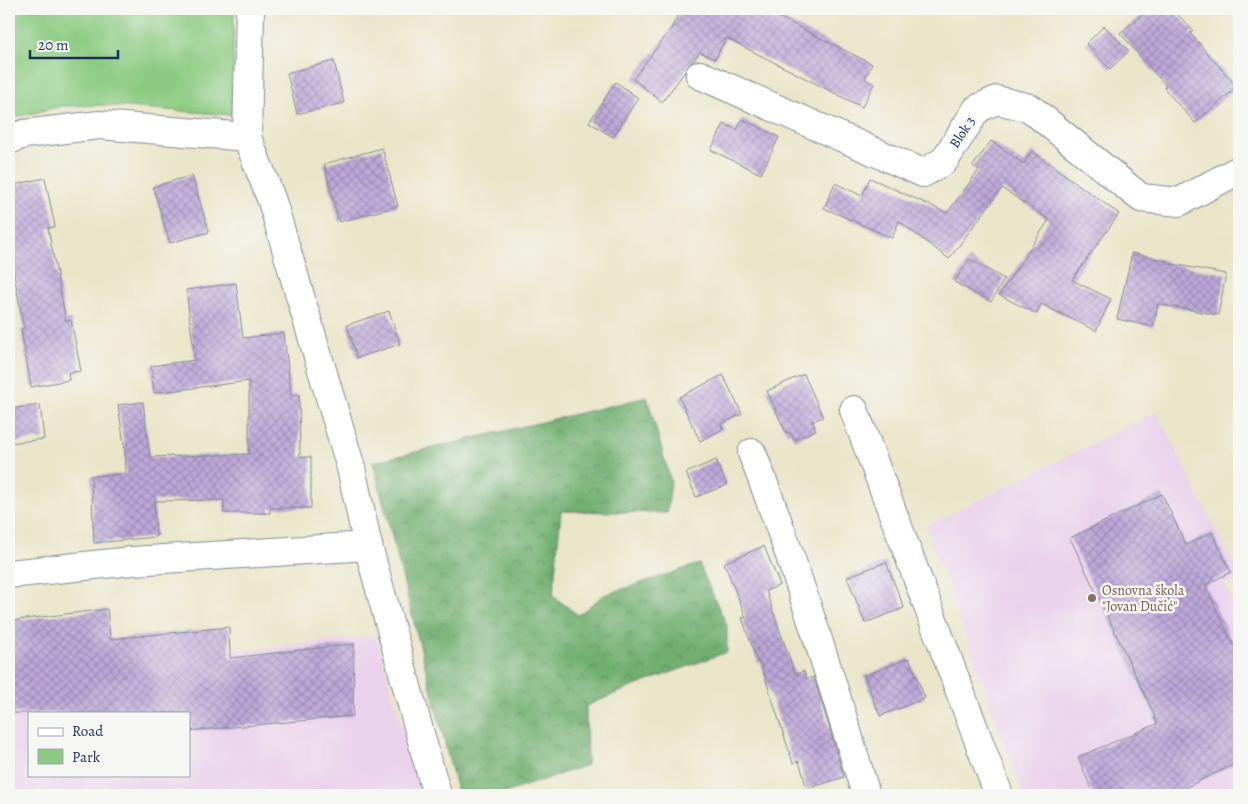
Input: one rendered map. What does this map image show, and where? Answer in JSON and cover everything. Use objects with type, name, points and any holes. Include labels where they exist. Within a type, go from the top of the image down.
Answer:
[{"type":"street","points":[[250,9],[247,137],[272,201],[346,449],[368,546],[437,795]]},
{"type":"street","name":"Blok 3","points":[[700,75],[923,173],[944,161],[977,110],[997,100],[1030,108],[1141,198],[1179,202],[1239,170]]},
{"type":"street","points":[[9,140],[24,134],[99,125],[247,137]]},
{"type":"street","points":[[854,410],[999,795]]},
{"type":"street","points":[[752,454],[781,527],[866,795]]},
{"type":"street","points":[[9,574],[132,561],[368,546]]},
{"type":"shaded area","name":"Osnovna škola \"Jovan Dučić\"","points":[[1157,412],[1239,575],[1239,580],[1225,585],[1239,612],[1239,795],[1023,795],[926,526]]},
{"type":"shaded area","points":[[376,636],[421,795],[9,795],[9,678],[127,662]]},
{"type":"green space","points":[[9,9],[234,9],[232,115],[102,105],[61,106],[9,119]]},
{"type":"green space","points":[[647,397],[671,482],[667,513],[561,511],[553,596],[578,615],[604,595],[699,564],[727,626],[727,652],[586,706],[587,765],[499,795],[458,795],[373,462]]},
{"type":"building","points":[[681,9],[763,9],[872,64],[865,79],[874,84],[862,107],[726,38],[715,59],[700,52],[662,102],[633,79],[671,29]]},
{"type":"building","points":[[1148,9],[1173,9],[1193,31],[1190,33],[1237,87],[1195,123],[1120,33]]},
{"type":"building","points":[[1104,26],[1129,51],[1110,69],[1086,44]]},
{"type":"building","points":[[334,61],[344,103],[297,114],[287,73]]},
{"type":"building","points":[[616,82],[638,98],[613,137],[589,122]]},
{"type":"building","points":[[742,119],[779,137],[761,174],[711,150],[724,124],[737,130]]},
{"type":"building","points":[[991,141],[1024,164],[1032,151],[1119,214],[1072,280],[1111,299],[1096,331],[1041,304],[1037,314],[999,295],[1049,220],[1002,188],[949,259],[899,221],[892,238],[824,208],[835,183],[862,196],[870,178],[947,213],[979,170],[973,166]]},
{"type":"building","points":[[382,148],[398,206],[339,222],[324,164]]},
{"type":"building","points":[[192,175],[209,232],[170,243],[153,187]]},
{"type":"building","points":[[45,178],[55,227],[48,228],[66,321],[71,320],[81,371],[68,373],[69,380],[31,387],[21,329],[24,329],[9,247],[9,186]]},
{"type":"building","points":[[1132,253],[1167,261],[1167,263],[1226,274],[1218,315],[1158,304],[1153,327],[1117,319]]},
{"type":"building","points":[[969,259],[1004,279],[991,302],[954,282]]},
{"type":"building","points":[[236,283],[243,338],[284,333],[291,395],[299,395],[300,457],[311,457],[311,508],[270,508],[270,513],[224,513],[224,500],[154,501],[156,537],[94,543],[91,476],[126,474],[125,450],[118,405],[143,402],[150,457],[249,454],[249,381],[154,393],[151,366],[195,360],[186,290]]},
{"type":"building","points":[[389,311],[400,344],[357,358],[347,325]]},
{"type":"building","points":[[804,374],[823,417],[812,421],[816,430],[794,440],[790,432],[786,433],[767,391]]},
{"type":"building","points":[[723,375],[742,414],[721,424],[723,429],[700,441],[679,397]]},
{"type":"building","points":[[40,405],[44,439],[9,443],[9,409]]},
{"type":"building","points":[[716,460],[727,485],[696,497],[686,473]]},
{"type":"building","points":[[1162,494],[1186,545],[1212,532],[1231,572],[1205,585],[1239,656],[1239,762],[1170,795],[1094,795],[1078,757],[1157,724],[1155,716],[1070,538]]},
{"type":"building","points":[[764,546],[780,585],[766,591],[795,674],[804,671],[806,679],[814,677],[844,777],[807,789],[799,761],[793,763],[760,662],[758,663],[742,618],[746,617],[724,563]]},
{"type":"building","points":[[886,562],[904,608],[865,623],[847,577]]},
{"type":"building","points":[[107,609],[110,639],[229,627],[230,658],[354,644],[353,716],[190,731],[190,712],[13,713],[9,688],[9,621]]},
{"type":"building","points":[[909,658],[925,698],[880,716],[864,676]]},
{"type":"place","name":"Osnovna škola \"Jovan Dučić\"","points":[[1092,598]]}]
